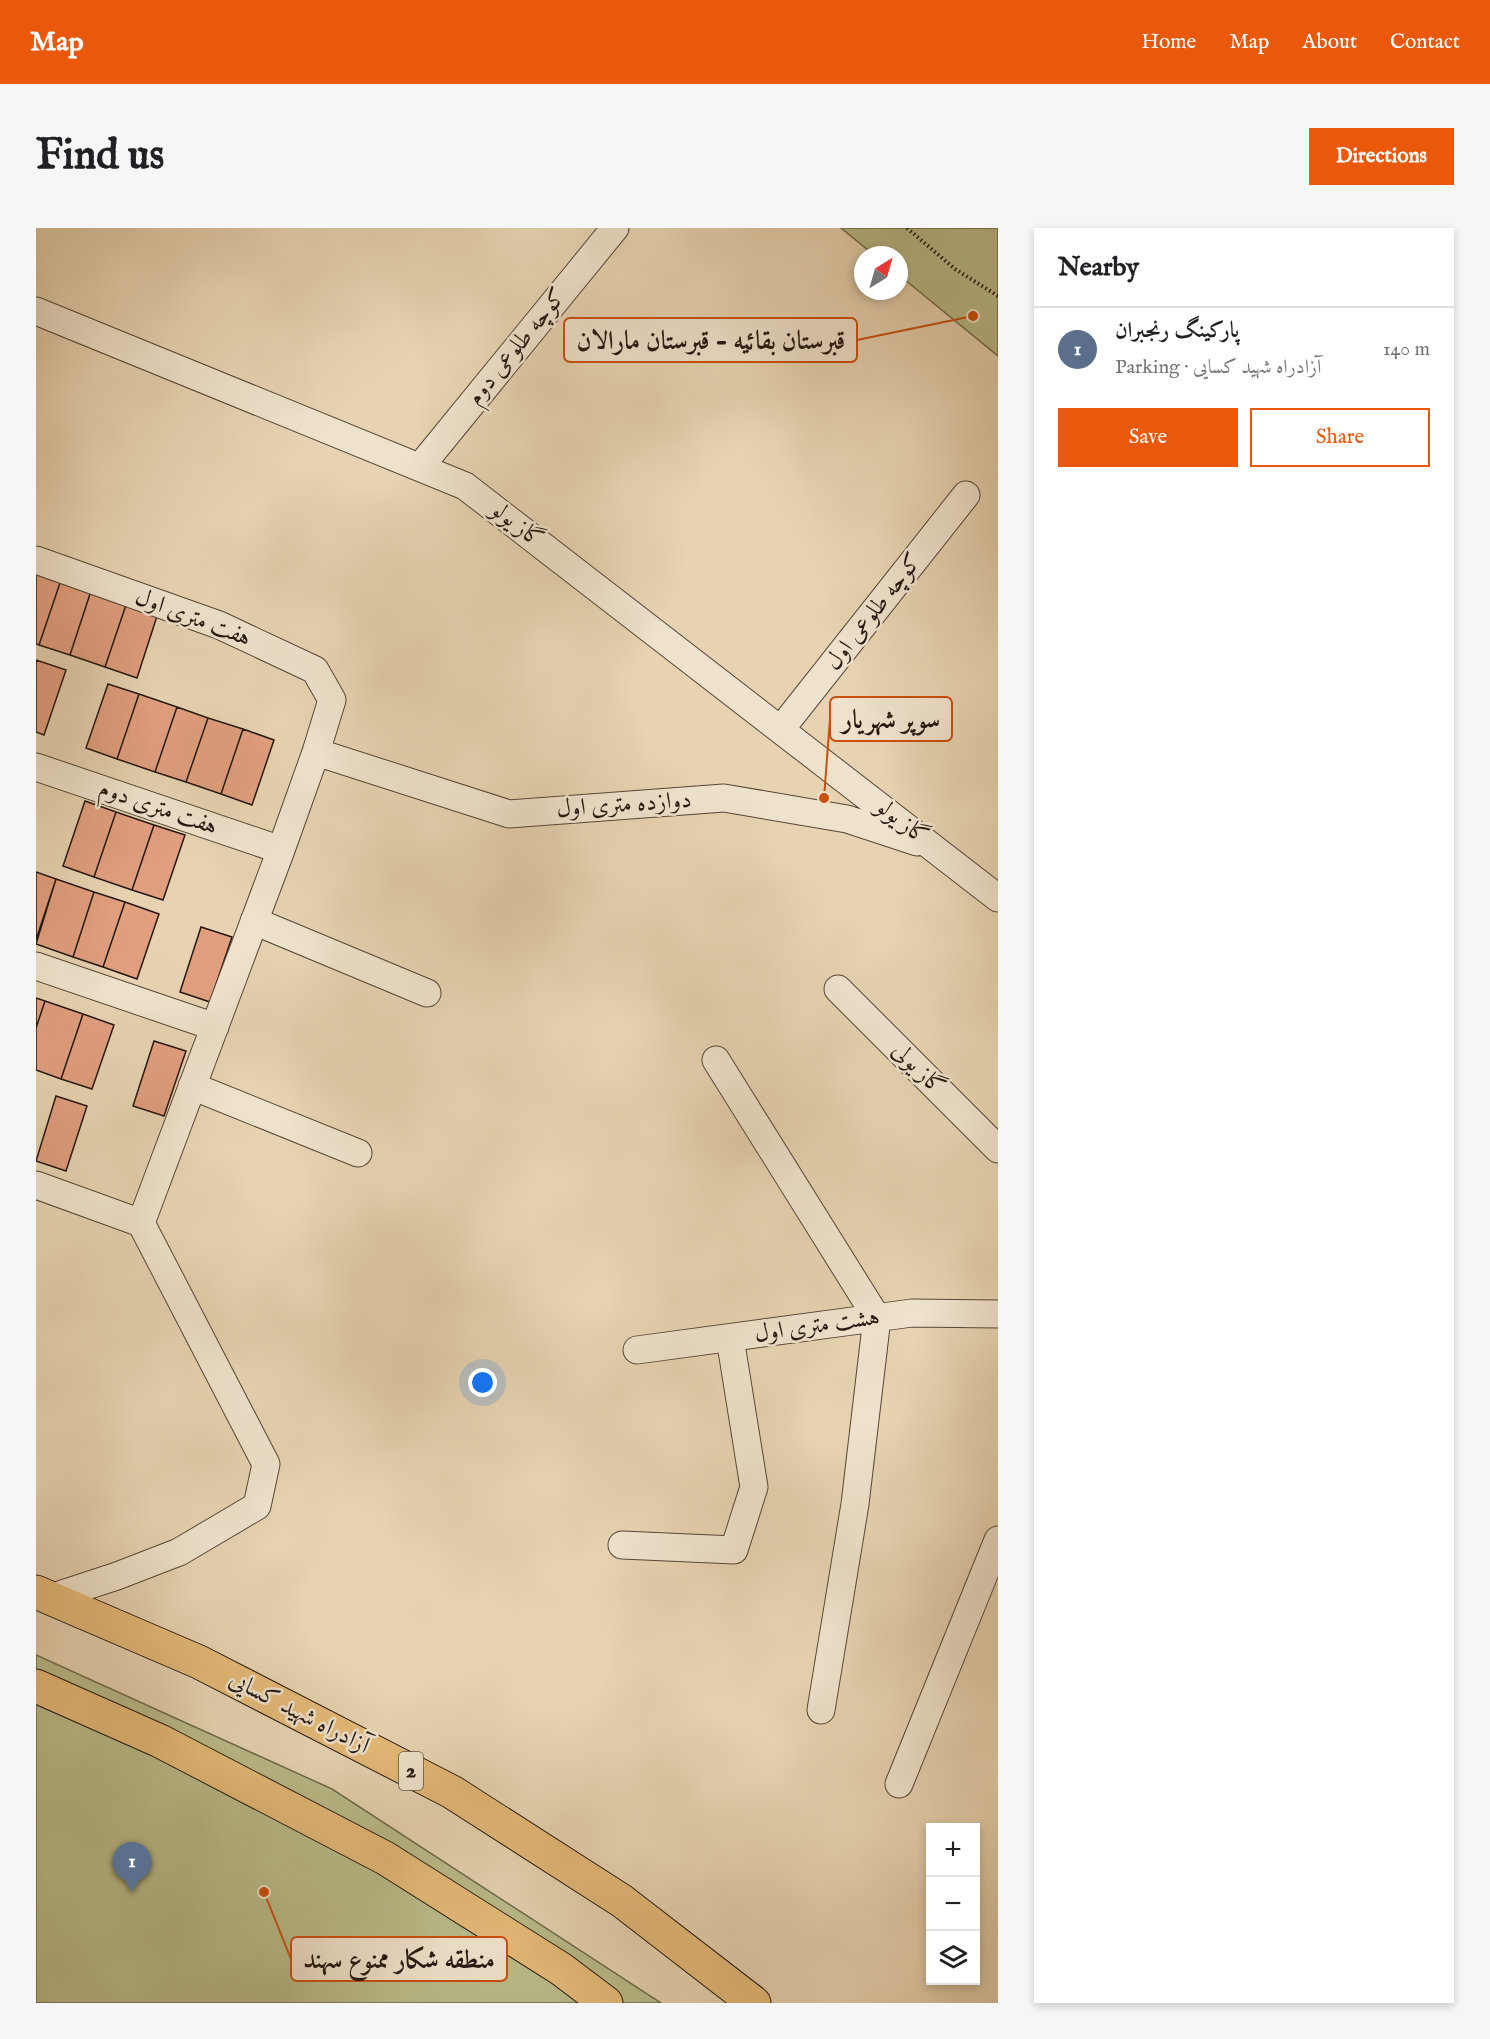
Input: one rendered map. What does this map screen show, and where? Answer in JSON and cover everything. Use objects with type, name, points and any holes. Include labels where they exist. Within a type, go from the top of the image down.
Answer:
[{"type":"highway","name":"آزادراه شهید کسایی","points":[[43,1595],[199,1662],[452,1792],[622,1901],[754,2003]]},
{"type":"highway","points":[[36,1686],[160,1741],[385,1858],[561,1969],[606,2003]]},
{"type":"street","name":"کوچه طلوعی دوم","points":[[420,467],[615,228]]},
{"type":"street","name":"گاز یولو","points":[[36,311],[465,486],[998,898]]},
{"type":"street","name":"کوچه طلوعی اول","points":[[781,729],[966,495]]},
{"type":"street","name":"هفت متری اول","points":[[36,560],[219,625],[315,670],[332,700],[316,752]]},
{"type":"street","name":"دوازده متری اول","points":[[316,752],[509,814],[724,798],[847,819],[935,848]]},
{"type":"street","points":[[141,1223],[316,752]]},
{"type":"street","name":"هفت متری دوم","points":[[36,767],[281,850]]},
{"type":"street","points":[[254,921],[427,993]]},
{"type":"street","points":[[36,966],[214,1027]]},
{"type":"street","name":"گاز یولی","points":[[838,989],[998,1149]]},
{"type":"street","points":[[716,1060],[877,1318],[855,1504],[821,1710]]},
{"type":"street","points":[[192,1086],[358,1153]]},
{"type":"street","points":[[36,1185],[141,1223],[266,1464],[258,1506],[179,1552],[117,1576],[43,1595]]},
{"type":"street","name":"هشت متری اول","points":[[637,1350],[912,1313],[998,1314]]},
{"type":"street","points":[[622,1545],[734,1550],[754,1487],[730,1338]]},
{"type":"street","points":[[899,1784],[998,1540]]},
{"type":"path","points":[[907,228],[955,269],[998,296]]},
{"type":"green space","points":[[841,228],[998,228],[998,356],[908,282],[908,246],[863,246]]},
{"type":"green space","points":[[36,1655],[332,1789],[661,2003],[36,2003]]},
{"type":"building","points":[[36,572],[61,580],[39,645],[36,644]]},
{"type":"building","points":[[61,580],[91,591],[70,655],[39,645]]},
{"type":"building","points":[[91,591],[127,602],[105,667],[70,655]]},
{"type":"building","points":[[127,602],[158,613],[137,678],[105,667]]},
{"type":"building","points":[[36,660],[66,670],[44,735],[36,732]]},
{"type":"building","points":[[108,684],[139,694],[117,759],[86,748]]},
{"type":"building","points":[[139,694],[177,707],[155,772],[117,759]]},
{"type":"building","points":[[177,707],[208,718],[186,782],[155,772]]},
{"type":"building","points":[[208,718],[243,729],[221,794],[186,782]]},
{"type":"building","points":[[243,729],[274,740],[252,805],[221,794]]},
{"type":"building","points":[[85,801],[116,812],[94,877],[63,866]]},
{"type":"building","points":[[116,812],[154,825],[132,890],[94,877]]},
{"type":"building","points":[[154,825],[185,835],[163,900],[132,890]]},
{"type":"building","points":[[36,872],[56,879],[36,940]]},
{"type":"building","points":[[56,879],[94,892],[73,957],[36,944]]},
{"type":"building","points":[[94,892],[125,902],[103,967],[73,957]]},
{"type":"building","points":[[125,902],[159,914],[137,979],[103,967]]},
{"type":"building","points":[[201,927],[232,937],[210,1002],[180,992]]},
{"type":"building","points":[[36,998],[45,1001],[36,1028]]},
{"type":"building","points":[[45,1001],[83,1014],[61,1079],[36,1070],[36,1028]]},
{"type":"building","points":[[83,1014],[114,1025],[92,1089],[61,1079]]},
{"type":"building","points":[[154,1041],[186,1051],[164,1116],[133,1106]]},
{"type":"building","points":[[56,1096],[87,1106],[66,1171],[36,1161]]},
{"type":"place","name":"قبرستان بقائیه - قبرستان مارالان","points":[[973,316]]},
{"type":"place","name":"سوپر شهریار","points":[[824,798]]},
{"type":"place","name":"پارکینگ رنجبران","points":[[132,1892]]},
{"type":"place","name":"منطقه شکار ممنوع سهند","points":[[264,1892]]}]
